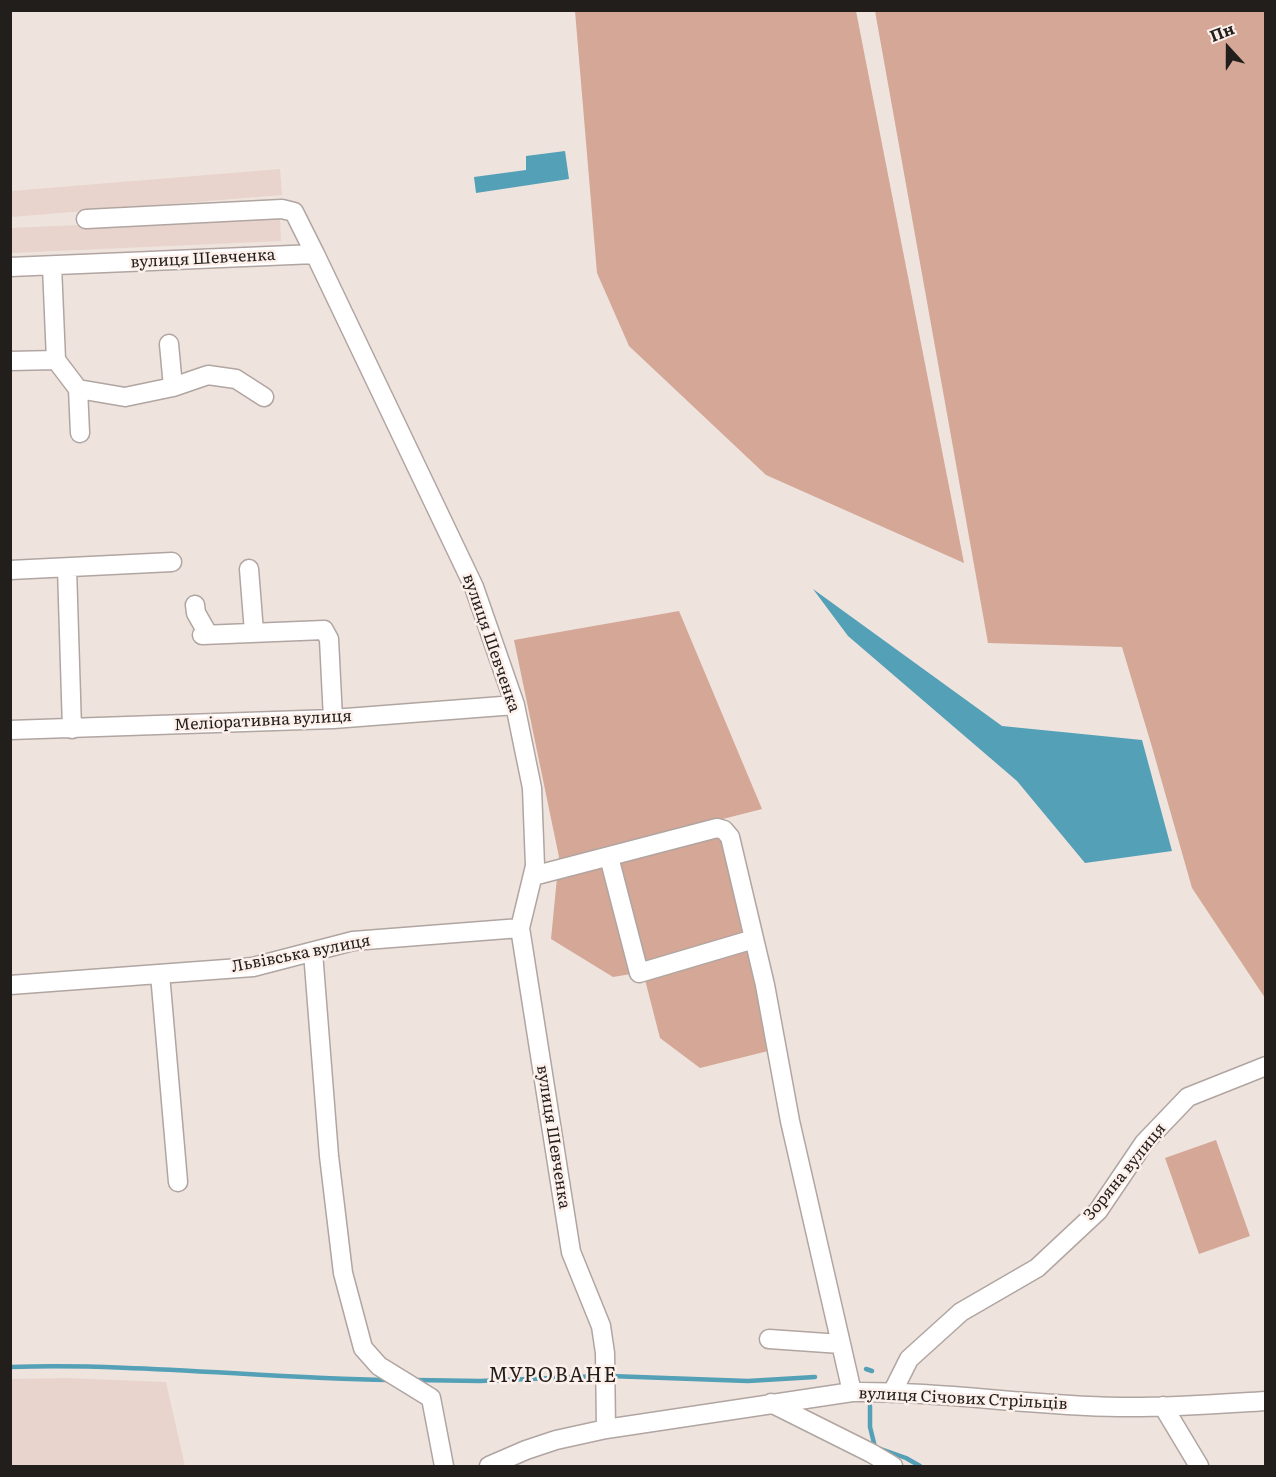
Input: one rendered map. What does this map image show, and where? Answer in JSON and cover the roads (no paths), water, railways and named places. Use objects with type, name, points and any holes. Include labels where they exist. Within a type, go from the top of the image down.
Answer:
[{"type":"street","points":[[86,219],[282,209],[294,212],[315,254]]},
{"type":"street","name":"вулиця Шевченка","points":[[10,267],[315,254],[474,587],[515,705],[532,788],[535,866],[520,928],[572,1252],[601,1326],[606,1429]]},
{"type":"street","points":[[52,266],[56,360],[78,390],[80,433]]},
{"type":"street","points":[[169,344],[173,387]]},
{"type":"street","points":[[10,361],[56,360]]},
{"type":"street","points":[[78,390],[125,397],[173,387],[208,375],[236,379],[264,397]]},
{"type":"street","points":[[10,570],[172,562]]},
{"type":"street","points":[[67,568],[72,729]]},
{"type":"street","points":[[249,569],[254,632]]},
{"type":"street","points":[[195,604],[196,613],[205,634],[324,630],[329,639],[333,719]]},
{"type":"street","name":"Меліоративна вулиця","points":[[10,730],[333,719],[515,705]]},
{"type":"street","points":[[533,876],[717,828],[724,830],[730,837],[765,984],[790,1121],[852,1392]]},
{"type":"street","points":[[609,857],[639,974],[754,939]]},
{"type":"street","name":"Львівська вулиця","points":[[10,985],[253,967],[353,941],[520,928]]},
{"type":"street","points":[[313,952],[329,1156],[343,1273],[363,1348],[379,1366],[431,1398],[444,1467]]},
{"type":"street","points":[[160,974],[178,1182]]},
{"type":"street","name":"Зоряна вулиця","points":[[892,1393],[909,1359],[955,1317],[1037,1268],[1098,1211],[1144,1143],[1188,1097],[1266,1066]]},
{"type":"street","points":[[769,1339],[841,1344]]},
{"type":"street","name":"вулиця Січових Стрільців","points":[[489,1467],[547,1443],[606,1429],[852,1392],[1119,1407],[1266,1401]]},
{"type":"street","points":[[771,1403],[871,1453],[894,1467]]},
{"type":"street","points":[[1163,1406],[1199,1467]]},
{"type":"water","points":[[565,151],[569,179],[476,193],[474,177],[526,170],[526,156]]},
{"type":"water","points":[[813,589],[1002,726],[1142,740],[1172,851],[1085,863],[1017,781],[848,636]]},
{"type":"waterway","points":[[10,1367],[105,1367],[388,1380]]},
{"type":"waterway","points":[[866,1369],[872,1371]]},
{"type":"waterway","points":[[415,1380],[480,1381],[601,1376]]},
{"type":"waterway","points":[[610,1376],[748,1381],[815,1377]]},
{"type":"waterway","points":[[870,1406],[870,1427],[875,1447],[906,1458],[920,1466]]},
{"type":"district","name":"МУРОВАНЕ","points":[[553,1376]]}]
